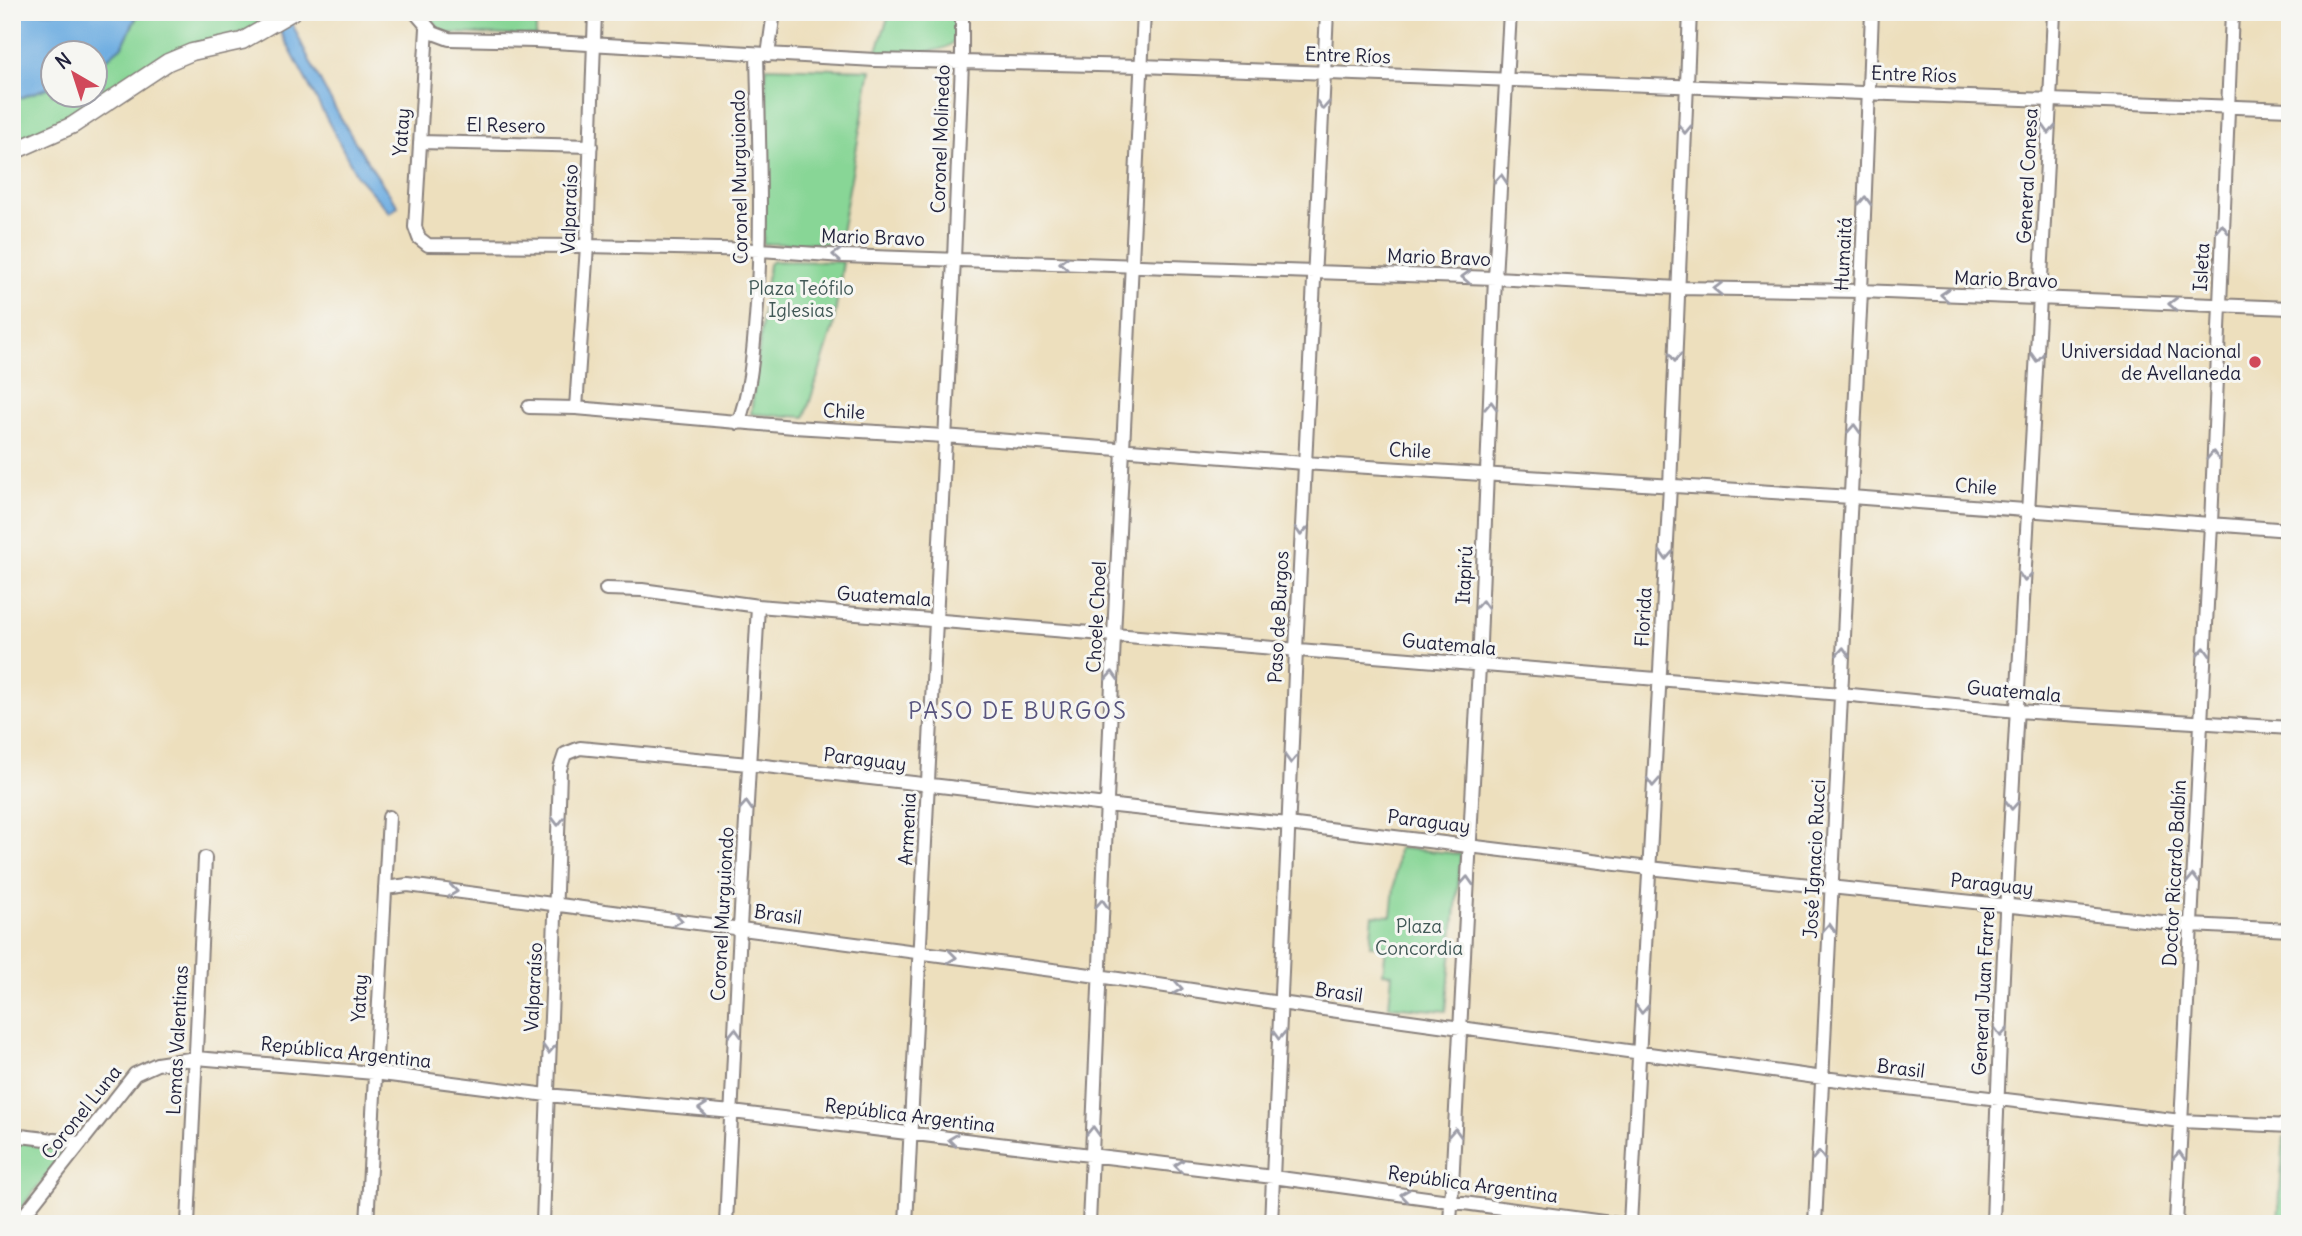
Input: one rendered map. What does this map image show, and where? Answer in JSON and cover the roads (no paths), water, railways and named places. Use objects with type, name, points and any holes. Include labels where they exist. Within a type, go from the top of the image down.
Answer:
[{"type":"street","points":[[12,152],[73,125],[168,62],[192,52],[227,45],[255,34],[292,12]]},
{"type":"street","points":[[415,12],[427,28]]},
{"type":"street","name":"Valparaíso","points":[[576,408],[587,246],[595,12]]},
{"type":"street","name":"Coronel Murguiondo","points":[[738,423],[747,396],[753,354],[761,250],[763,55],[774,12]]},
{"type":"street","name":"Coronel Molinedo","points":[[944,436],[954,259],[962,12]]},
{"type":"street","name":"Choele Choel","points":[[1089,1224],[1098,976],[1144,12]]},
{"type":"street","name":"Paso de Burgos","points":[[1271,1224],[1304,463],[1327,12]]},
{"type":"street","name":"Itapirú","points":[[1450,1224],[1510,12]]},
{"type":"street","name":"Florida","points":[[1630,1224],[1670,486],[1690,12]]},
{"type":"street","name":"Humaitá","points":[[1850,497],[1872,12]]},
{"type":"street","name":"General Conesa","points":[[2029,509],[2054,12]]},
{"type":"street","name":"Isleta","points":[[2211,524],[2232,12]]},
{"type":"street","name":"Entre Ríos","points":[[427,28],[438,36],[449,39],[763,55],[1141,66],[2290,109]]},
{"type":"street","name":"Yatay","points":[[418,238],[415,228],[427,28]]},
{"type":"street","name":"El Resero","points":[[420,142],[591,146]]},
{"type":"street","name":"Mario Bravo","points":[[418,238],[428,245],[761,250],[1495,278],[1678,288],[1861,291],[2290,309]]},
{"type":"street","name":"Chile","points":[[528,407],[576,408],[738,423],[1304,463],[2029,509],[2290,530]]},
{"type":"street","name":"Armenia","points":[[906,1224],[944,436]]},
{"type":"street","name":"José Ignacio Rucci","points":[[1815,1224],[1850,497]]},
{"type":"street","name":"General Juan Farrel","points":[[1993,1224],[1997,1100],[2029,509]]},
{"type":"street","name":"Doctor Ricardo Balbín","points":[[2176,1224],[2211,524]]},
{"type":"street","name":"Guatemala","points":[[606,589],[642,590],[758,606],[1841,694],[2017,711],[2290,727]]},
{"type":"street","name":"Coronel Murguiondo","points":[[726,1224],[758,606]]},
{"type":"street","name":"Paraguay","points":[[565,754],[580,748],[748,764],[1288,824],[1649,868],[2191,925],[2290,930]]},
{"type":"street","name":"Valparaíso","points":[[543,1224],[560,769],[565,754]]},
{"type":"street","name":"Yatay","points":[[367,1224],[389,817]]},
{"type":"street","name":"Lomas Valentinas","points":[[188,1224],[205,859]]},
{"type":"street","name":"Brasil","points":[[385,888],[408,885],[740,928],[1640,1054],[1997,1100],[2181,1121],[2290,1126]]},
{"type":"street","name":"República Argentina","points":[[196,1058],[374,1073],[547,1095],[732,1112],[1273,1177],[1618,1224]]},
{"type":"street","name":"Coronel Luna","points":[[17,1224],[135,1074],[157,1064],[196,1058]]},
{"type":"street","points":[[12,1135],[80,1143]]},
{"type":"water","points":[[12,12],[143,12],[138,13],[123,45],[108,58],[108,38],[38,38],[38,91],[12,101]]},
{"type":"water","points":[[270,12],[287,12],[337,112],[398,206],[390,213],[357,176]]},
{"type":"place","name":"Universidad Nacional de Avellaneda","points":[[2255,362]]},
{"type":"district","name":"PASO DE BURGOS","points":[[1018,711]]},
{"type":"park label","name":"Plaza Teófilo Iglesias","points":[[801,299]]},
{"type":"park label","name":"Plaza Concordia","points":[[1419,937]]}]
